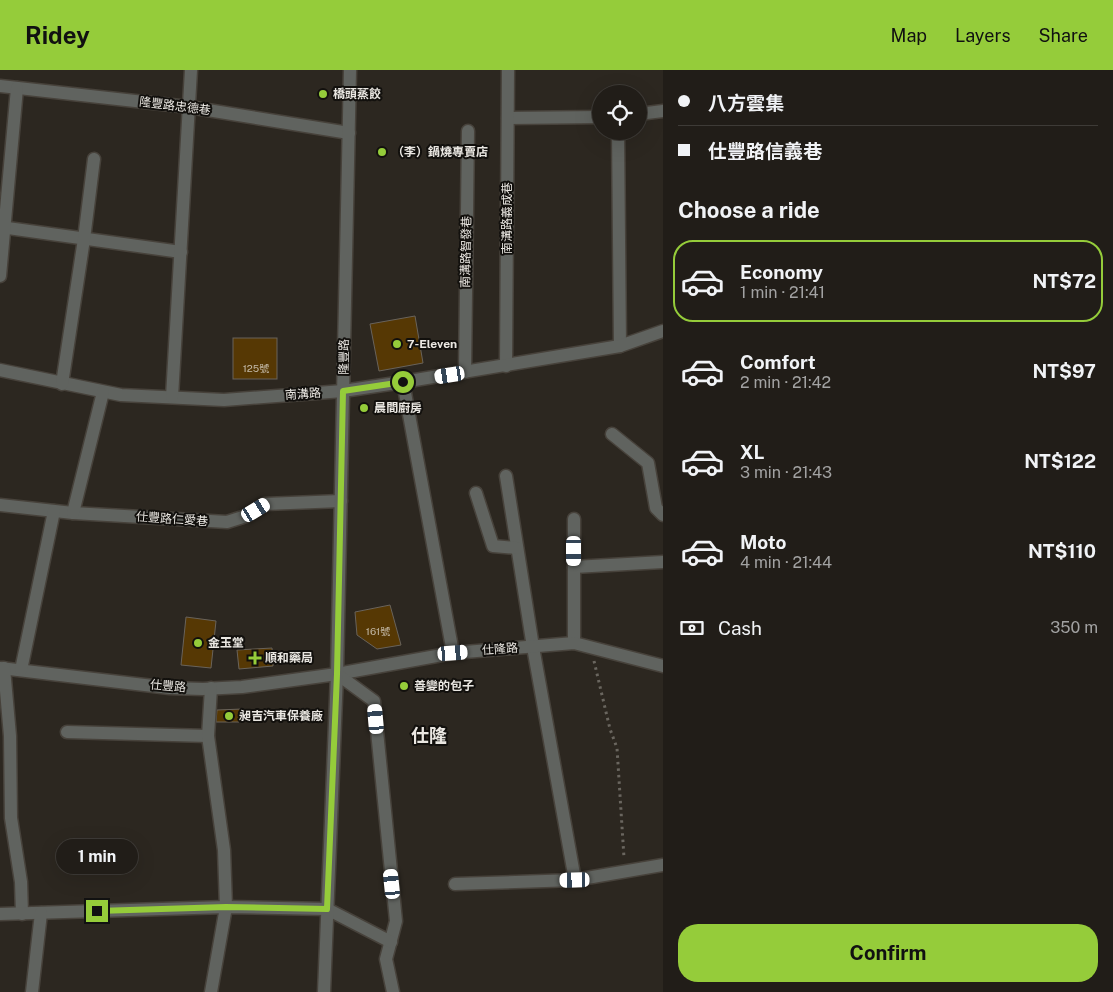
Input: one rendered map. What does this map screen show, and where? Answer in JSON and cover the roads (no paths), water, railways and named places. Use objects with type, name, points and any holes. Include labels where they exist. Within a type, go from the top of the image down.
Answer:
[{"type":"street","points":[[172,397],[191,70]]},
{"type":"street","name":"隆豐路","points":[[324,992],[337,674],[350,70]]},
{"type":"street","name":"南溝路義成巷","points":[[506,366],[508,70]]},
{"type":"street","name":"隆豐路忠德巷","points":[[0,86],[189,107],[349,133]]},
{"type":"street","points":[[0,276],[2,228],[17,88]]},
{"type":"street","points":[[647,113],[663,111]]},
{"type":"street","points":[[508,118],[592,117]]},
{"type":"street","name":"南溝路智發巷","points":[[465,372],[468,131]]},
{"type":"street","points":[[618,140],[620,346]]},
{"type":"street","points":[[62,384],[94,158]]},
{"type":"street","points":[[2,228],[181,252]]},
{"type":"street","name":"南溝路","points":[[0,370],[121,395],[224,400],[343,391],[506,366],[620,346],[663,331]]},
{"type":"street","points":[[403,382],[453,653]]},
{"type":"street","points":[[73,513],[103,392]]},
{"type":"street","points":[[612,434],[648,464],[656,508],[663,515]]},
{"type":"street","points":[[506,476],[533,647],[575,880]]},
{"type":"street","points":[[476,493],[494,546],[517,548]]},
{"type":"street","name":"仕豐路仁愛巷","points":[[0,506],[73,513],[227,522],[246,516],[265,504],[341,501]]},
{"type":"street","points":[[21,670],[54,511]]},
{"type":"street","points":[[574,519],[574,644]]},
{"type":"street","points":[[574,567],[663,562]]},
{"type":"street","name":"仕隆路","points":[[337,674],[453,653],[574,644],[663,666]]},
{"type":"street","points":[[2,668],[10,736],[11,818],[21,882],[22,914]]},
{"type":"street","name":"仕豐路","points":[[2,668],[170,688],[211,688],[279,683],[337,674]]},
{"type":"street","points":[[337,674],[374,701],[396,921],[386,959],[393,992]]},
{"type":"street","points":[[211,688],[208,736],[224,850],[226,907],[211,992]]},
{"type":"street","points":[[67,732],[208,736]]},
{"type":"street","points":[[455,884],[575,880],[663,865]]},
{"type":"street","points":[[0,914],[226,907],[327,909],[390,942]]},
{"type":"street","points":[[32,992],[42,913]]},
{"type":"place","name":"橋頭蒸餃","points":[[323,94]]},
{"type":"place","name":"（李）鍋燒專賣店","points":[[382,152]]},
{"type":"place","name":"7-Eleven","points":[[397,344]]},
{"type":"place","name":"晨間廚房","points":[[364,408]]},
{"type":"place","name":"金玉堂","points":[[198,643]]},
{"type":"place","name":"順和藥局","points":[[255,658]]},
{"type":"place","name":"善變的包子","points":[[404,686]]},
{"type":"place","name":"昶吉汽車保養廠","points":[[229,716]]},
{"type":"district","name":"仕隆","points":[[429,736]]}]
